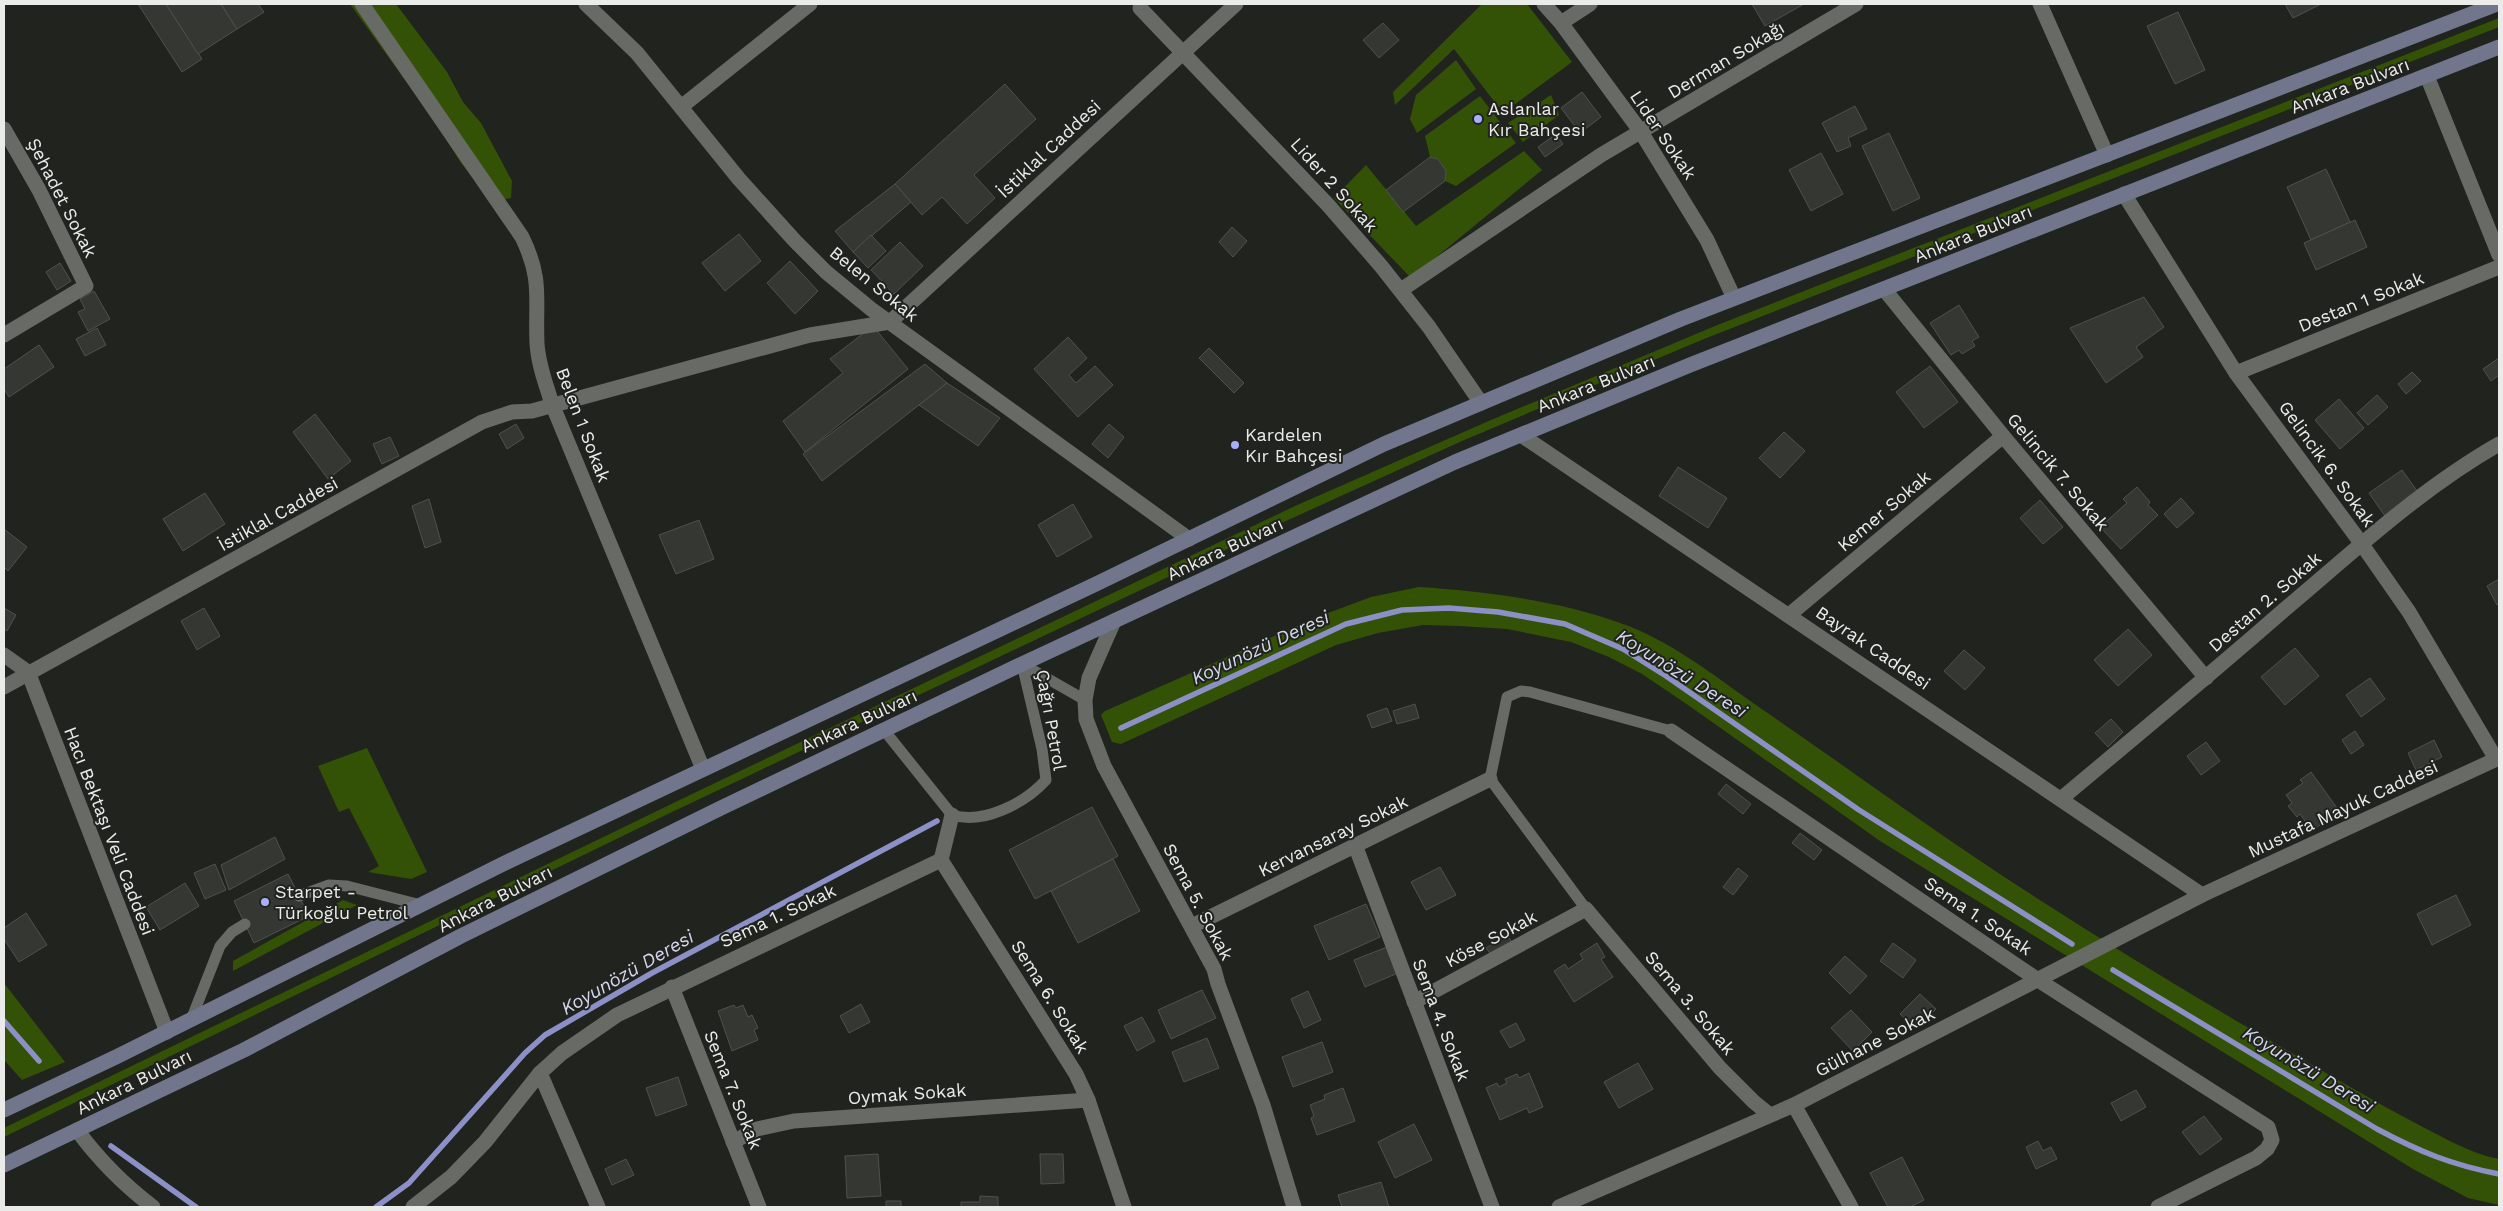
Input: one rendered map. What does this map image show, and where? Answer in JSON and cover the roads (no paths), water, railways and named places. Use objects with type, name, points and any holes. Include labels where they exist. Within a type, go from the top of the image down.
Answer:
[{"type":"main road","name":"Ankara Bulvarı","points":[[4,1110],[167,1032],[421,905],[1384,444],[1734,298],[2497,4]]},
{"type":"main road","name":"Ankara Bulvarı","points":[[4,1166],[244,1050],[461,936],[884,730],[1455,462],[1884,289],[2499,47]]},
{"type":"street","name":"Belen 1 Sokak","points":[[362,4],[522,236],[531,255],[538,279],[539,362],[552,404],[703,769]]},
{"type":"street","name":"Belen Sokak","points":[[586,4],[636,53],[739,179],[826,272],[890,322],[1189,539]]},
{"type":"street","points":[[680,107],[810,4]]},
{"type":"street","name":"İstiklal Caddesi","points":[[4,687],[28,672],[388,475],[458,433],[482,422],[512,412],[532,411],[810,335],[890,322],[1183,50],[1236,4]]},
{"type":"street","name":"Lider Sokak","points":[[1544,4],[1561,23],[1641,132],[1708,240],[1734,298]]},
{"type":"street","points":[[1561,23],[1590,4]]},
{"type":"street","name":"Derman Sokağı","points":[[1401,290],[1601,155],[1856,4]]},
{"type":"street","points":[[2040,4],[2107,154]]},
{"type":"street","name":"Lider 2 Sokak","points":[[1140,8],[1183,50],[1328,205],[1401,290],[1481,403]]},
{"type":"street","points":[[2427,76],[2499,255]]},
{"type":"street","name":"Şehadet Sokak","points":[[4,129],[39,190],[86,286],[4,334]]},
{"type":"street","name":"Gelincik 6. Sokak","points":[[2124,194],[2236,373],[2361,543],[2409,612],[2498,758]]},
{"type":"street","name":"Destan 1 Sokak","points":[[2236,373],[2499,267]]},
{"type":"street","name":"Gelincik 7. Sokak","points":[[1884,289],[2003,436],[2206,678]]},
{"type":"street","name":"Bayrak Caddesi","points":[[1521,435],[2062,798],[2202,895]]},
{"type":"street","name":"Kemer Sokak","points":[[1789,615],[2003,436]]},
{"type":"street","name":"Destan 2. Sokak","points":[[2062,798],[2206,678],[2361,543],[2473,459],[2499,444]]},
{"type":"street","name":"Sema 5. Sokak","points":[[1114,621],[1096,656],[1089,678],[1085,700],[1086,719],[1104,766],[1214,968],[1218,984],[1263,1105],[1294,1207]]},
{"type":"street","points":[[4,655],[28,672]]},
{"type":"street","name":"Hacı Bektaşı Veli Caddesi","points":[[28,672],[167,1032]]},
{"type":"street","name":"Sema 1. Sokak","points":[[1671,731],[2038,980],[2268,1127],[2272,1140],[2267,1149],[2256,1158],[2158,1207]]},
{"type":"street","name":"Mustafa Mayuk Caddesi","points":[[2202,895],[2498,758]]},
{"type":"street","name":"Kervansaray Sokak","points":[[1192,926],[1490,779]]},
{"type":"street","points":[[940,860],[952,815]]},
{"type":"street","name":"Sema 4. Sokak","points":[[1355,845],[1492,1207]]},
{"type":"street","name":"Sema 1. Sokak","points":[[412,1207],[451,1177],[485,1142],[540,1073],[562,1053],[618,1015],[672,987],[940,860]]},
{"type":"street","name":"Sema 6. Sokak","points":[[940,860],[1076,1074],[1088,1100],[1124,1207]]},
{"type":"street","name":"Gülhane Sokak","points":[[1559,1207],[1794,1105],[2202,895]]},
{"type":"street","name":"Köse Sokak","points":[[1414,1002],[1586,909]]},
{"type":"street","name":"Sema 3. Sokak","points":[[1586,909],[1720,1068],[1770,1116]]},
{"type":"street","name":"Sema 7. Sokak","points":[[672,987],[759,1207]]},
{"type":"street","points":[[540,1073],[598,1207]]},
{"type":"street","name":"Oymak Sokak","points":[[733,1142],[757,1129],[794,1121],[1088,1100]]},
{"type":"street","points":[[1794,1105],[1851,1207]]},
{"type":"street","points":[[77,1130],[110,1170],[129,1189],[153,1207]]},
{"type":"lane","points":[[1022,664],[1085,700]]},
{"type":"lane","name":"Çağrı Petrol","points":[[952,815],[964,819],[979,817],[1016,803],[1036,791],[1046,780],[1042,749],[1022,664]]},
{"type":"lane","points":[[1586,909],[1490,779],[1508,697],[1521,691],[1530,692],[1671,731]]},
{"type":"lane","points":[[884,730],[952,815]]},
{"type":"lane","points":[[299,896],[329,885],[347,886],[421,905]]},
{"type":"lane","points":[[191,1020],[220,946],[232,932],[245,924]]},
{"type":"waterway","name":"Koyunözü Deresi","points":[[1121,728],[1346,624],[1402,610],[1449,608],[1498,612],[1565,624],[1623,649],[1666,676],[1859,810],[2072,944]]},
{"type":"waterway","name":"Koyunözü Deresi","points":[[376,1207],[409,1183],[525,1053],[545,1035],[652,973],[937,821]]},
{"type":"waterway","name":"Koyunözü Deresi","points":[[2113,970],[2377,1129],[2436,1157],[2499,1174]]},
{"type":"waterway","name":"Koyunözü Deresi","points":[[4,1021],[39,1061]]},
{"type":"waterway","name":"Koyunözü Deresi","points":[[111,1146],[196,1207]]},
{"type":"place","name":"Aslanlar Kır Bahçesi","points":[[1478,119]]},
{"type":"place","name":"Kardelen Kır Bahçesi","points":[[1235,445]]},
{"type":"place","name":"Starpet - Türkoğlu Petrol","points":[[265,902]]}]
